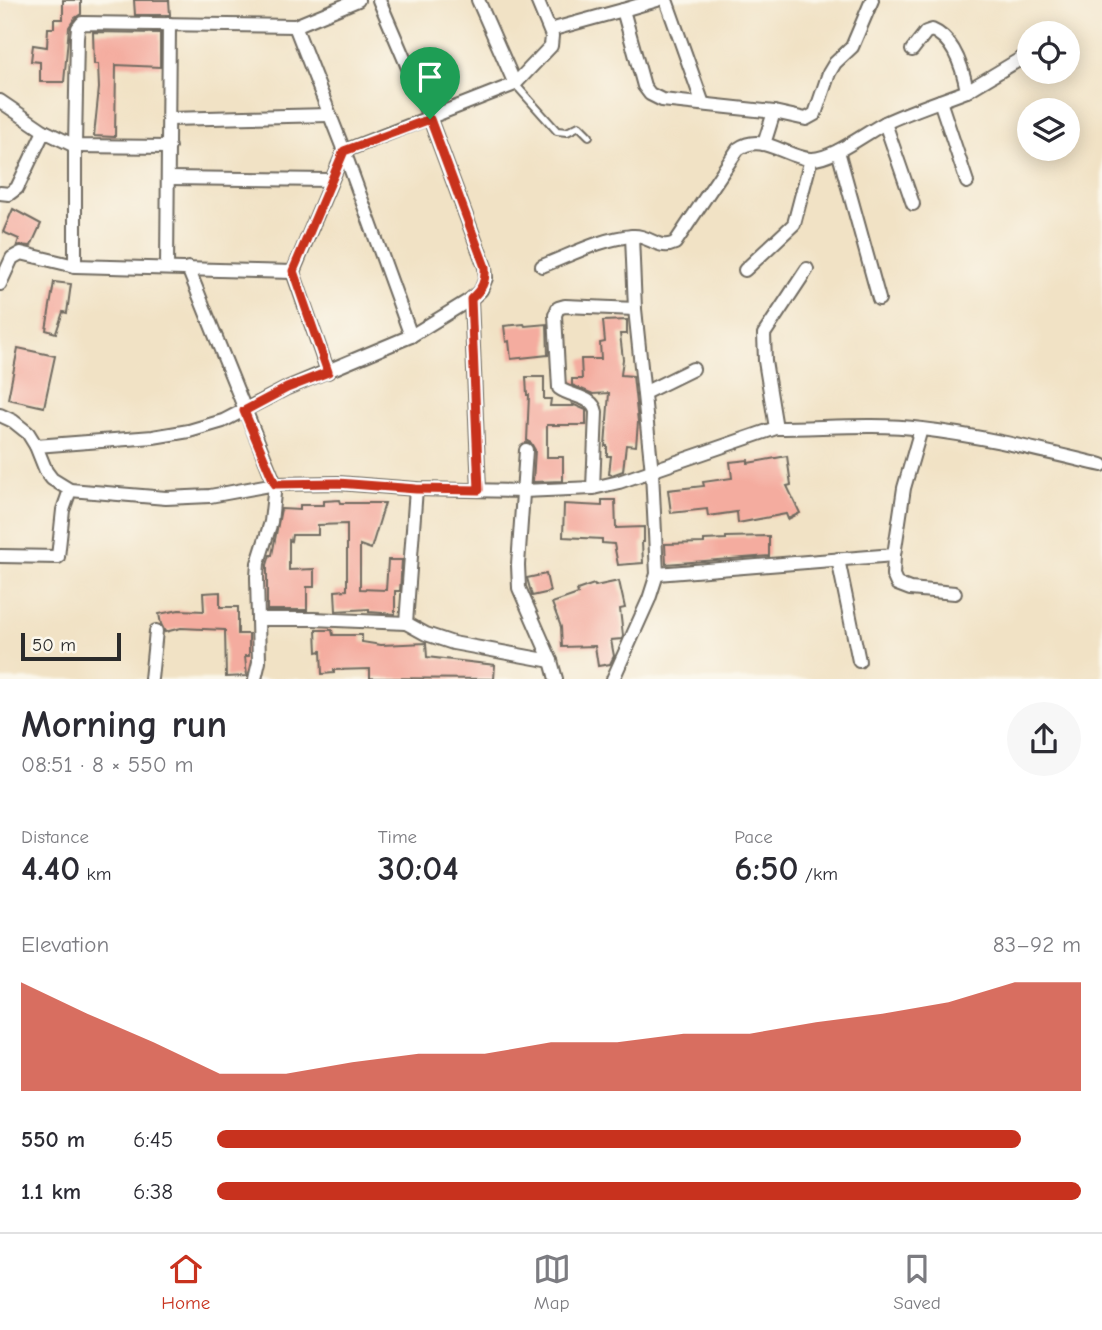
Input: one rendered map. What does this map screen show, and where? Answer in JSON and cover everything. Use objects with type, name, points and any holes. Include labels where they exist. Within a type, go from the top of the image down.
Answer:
[{"type":"street","points":[[75,265],[78,28],[88,22],[295,26],[358,0]]},
{"type":"street","points":[[36,446],[153,437],[189,431],[223,421],[287,388],[411,336],[481,290],[486,278],[485,267],[430,119],[379,0]]},
{"type":"street","points":[[478,0],[515,84]]},
{"type":"street","points":[[328,372],[293,271],[344,151],[515,84],[551,46],[550,30],[537,0]]},
{"type":"street","points":[[550,30],[657,0]]},
{"type":"street","points":[[666,0],[703,104]]},
{"type":"street","points":[[624,10],[644,86],[650,94],[662,100],[774,112],[806,119],[815,114],[829,73],[835,63],[852,47],[872,0]]},
{"type":"street","points":[[167,268],[169,24]]},
{"type":"street","points":[[295,26],[411,336]]},
{"type":"street","points":[[912,50],[926,32],[932,30],[940,33],[959,59],[967,90]]},
{"type":"street","points":[[542,266],[632,236],[642,236],[667,247],[675,243],[738,149],[750,143],[764,144],[811,159],[838,151],[885,123],[967,90],[1017,61]]},
{"type":"street","points":[[0,100],[44,131],[75,146],[169,147]]},
{"type":"street","points":[[940,101],[967,183]]},
{"type":"street","points":[[764,144],[774,112]]},
{"type":"street","points":[[169,119],[328,115]]},
{"type":"street","points":[[885,123],[913,204]]},
{"type":"street","points":[[0,193],[9,194],[17,188],[44,131]]},
{"type":"street","points":[[838,151],[879,299]]},
{"type":"street","points":[[745,270],[794,224],[811,159]]},
{"type":"street","points":[[169,178],[331,180]]},
{"type":"street","points":[[613,679],[649,599],[657,574],[652,472],[635,309],[632,236]]},
{"type":"street","points":[[0,284],[16,254],[75,265],[293,271]]},
{"type":"street","points":[[188,268],[275,484],[271,523],[258,563],[259,662],[255,679]]},
{"type":"street","points":[[776,428],[765,361],[764,334],[807,269]]},
{"type":"street","points":[[471,299],[479,490]]},
{"type":"street","points":[[593,488],[595,405],[559,388],[555,315],[558,308],[565,306],[635,309]]},
{"type":"street","points":[[644,393],[693,369]]},
{"type":"street","points":[[0,415],[20,426],[36,446],[52,479],[70,490],[166,498],[210,496],[275,484],[338,483],[416,489],[523,491],[593,488],[652,472],[776,428],[871,426],[921,429],[1003,443],[1102,465]]},
{"type":"street","points":[[921,429],[904,488],[893,575],[897,584],[911,589],[955,593]]},
{"type":"street","points":[[526,450],[518,565],[519,588],[551,661],[556,679]]},
{"type":"street","points":[[406,624],[416,489]]},
{"type":"street","points":[[0,556],[58,557],[62,510],[70,490]]},
{"type":"street","points":[[657,574],[894,555]]},
{"type":"street","points":[[838,559],[859,662]]},
{"type":"street","points":[[260,619],[406,624],[453,643],[551,661]]},
{"type":"street","points":[[151,679],[156,631]]},
{"type":"lane","points":[[515,84],[557,131],[567,132],[579,126],[589,136]]},
{"type":"building","points":[[63,0],[81,0],[81,14],[69,27],[64,82],[40,82],[40,62],[31,61],[33,45],[47,47],[48,28],[54,28],[54,19],[63,19]]},
{"type":"building","points":[[134,0],[169,0],[170,15],[135,15]]},
{"type":"building","points":[[93,32],[160,33],[160,67],[116,65],[115,137],[94,136],[99,88],[98,64],[94,64]]},
{"type":"building","points":[[13,209],[41,224],[31,246],[17,245],[19,239],[3,232]]},
{"type":"building","points":[[54,282],[71,284],[67,313],[63,312],[56,333],[46,330]]},
{"type":"building","points":[[627,320],[627,334],[620,334],[623,359],[621,375],[633,376],[638,422],[636,446],[626,445],[623,471],[612,475],[609,474],[611,456],[607,456],[605,446],[609,393],[593,394],[572,385],[572,379],[582,379],[581,359],[601,359],[600,343],[605,342],[603,321]]},
{"type":"building","points":[[547,324],[548,355],[511,359],[504,326]]},
{"type":"building","points":[[18,348],[55,356],[44,407],[8,399]]},
{"type":"building","points":[[526,377],[544,377],[544,399],[551,399],[550,406],[573,406],[572,404],[586,410],[586,425],[547,425],[547,457],[563,457],[563,481],[533,482],[535,450],[527,441],[529,395]]},
{"type":"building","points":[[787,456],[791,485],[787,486],[800,513],[788,519],[786,514],[738,523],[737,512],[708,516],[707,509],[671,513],[668,490],[704,486],[703,482],[732,478],[730,462],[748,460],[748,463]]},
{"type":"building","points":[[340,500],[341,503],[385,503],[371,549],[360,545],[360,589],[386,590],[388,560],[402,560],[400,591],[395,591],[395,614],[369,612],[369,609],[336,611],[335,591],[347,590],[347,524],[318,525],[318,535],[292,535],[291,541],[289,540],[289,570],[314,569],[314,587],[307,587],[307,610],[267,610],[267,565],[272,555],[281,509],[300,510],[300,505],[324,505],[324,501]]},
{"type":"building","points":[[602,500],[615,500],[616,528],[644,527],[643,563],[618,565],[614,544],[602,543],[602,539],[563,537],[564,504],[602,506]]},
{"type":"building","points":[[769,536],[769,556],[666,564],[665,544],[704,543],[704,540],[726,537]]},
{"type":"building","points":[[546,574],[550,592],[532,596],[527,578]]},
{"type":"building","points":[[619,581],[625,608],[620,609],[623,636],[622,639],[611,640],[614,656],[610,664],[598,666],[595,646],[562,647],[561,627],[552,603],[578,594],[577,590],[594,584],[595,586]]},
{"type":"building","points":[[220,592],[220,607],[238,607],[238,634],[249,634],[249,656],[245,656],[247,676],[226,677],[225,630],[181,628],[165,632],[161,624],[159,614],[179,610],[204,611],[203,593]]},
{"type":"building","points":[[316,630],[332,630],[333,635],[362,635],[362,642],[381,645],[426,643],[427,657],[495,665],[494,679],[370,678],[370,669],[334,670],[334,673],[322,674],[321,651],[317,652]]},
{"type":"route","points":[[430,119],[485,267],[486,278],[481,290],[471,299],[479,490],[416,489],[338,483],[275,484],[244,411],[287,388],[328,372],[293,271],[331,180],[344,151],[430,119]]}]
